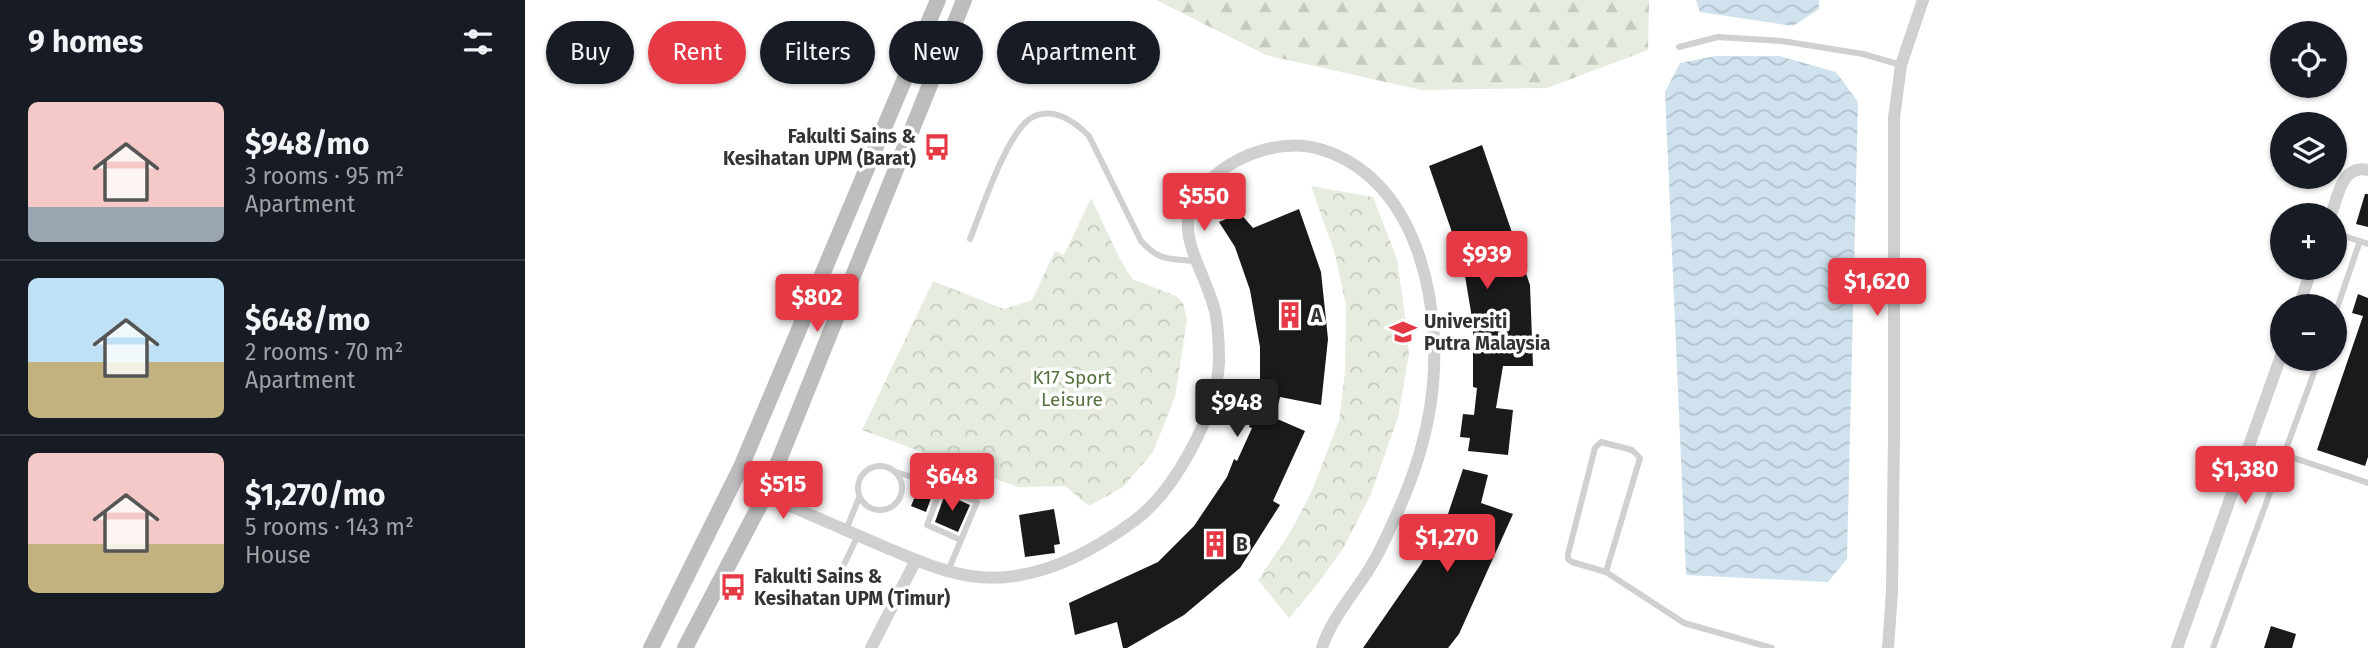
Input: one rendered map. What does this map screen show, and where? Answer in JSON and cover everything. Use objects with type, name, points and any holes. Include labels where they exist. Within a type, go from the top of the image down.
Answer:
[{"type":"main road","points":[[651,648],[741,467],[938,0]]},
{"type":"main road","points":[[685,648],[765,495],[964,0]]},
{"type":"street","points":[[1888,648],[1892,592],[1894,437],[1894,118],[1901,65],[1923,0]]},
{"type":"street","points":[[765,495],[916,560],[971,576],[1026,576],[1079,555],[1136,520],[1172,481],[1203,425],[1219,364],[1215,313],[1186,230],[1190,208],[1200,191],[1233,162],[1286,145],[1312,146],[1334,153],[1361,170],[1381,186],[1400,213],[1415,242],[1426,281],[1433,322],[1430,408],[1415,466],[1396,517],[1372,565],[1335,621],[1322,648]]},
{"type":"street","points":[[2335,203],[2350,171],[2360,168],[2368,170]]},
{"type":"street","points":[[2177,648],[2276,371]]},
{"type":"street","points":[[871,648],[916,560]]},
{"type":"lane","points":[[1679,47],[1717,37],[1782,41],[1863,54],[1901,65]]},
{"type":"lane","points":[[970,239],[1005,153],[1016,134],[1030,119],[1044,114],[1061,116],[1077,124],[1089,136],[1141,241],[1150,251],[1163,259],[1198,262]]},
{"type":"lane","points":[[2343,294],[2364,243],[2347,237]]},
{"type":"lane","points":[[2213,648],[2315,371]]},
{"type":"lane","points":[[1606,572],[1640,458],[1632,450],[1601,442],[1595,448],[1568,559],[1606,572],[1684,623],[1772,648]]},
{"type":"lane","points":[[2285,455],[2368,483]]},
{"type":"lane","points":[[840,573],[859,498],[858,482],[867,470],[882,466],[942,486],[977,502],[948,570]]},
{"type":"lane","points":[[859,498],[863,504],[876,510],[890,509],[900,499],[902,492],[900,478],[896,472]]},
{"type":"lane","points":[[942,486],[927,525],[961,540]]},
{"type":"green space","points":[[1156,0],[1649,0],[1648,50],[1547,88],[1421,90],[1266,55]]},
{"type":"green space","points":[[1311,186],[1373,197],[1397,259],[1409,354],[1398,417],[1371,494],[1344,547],[1289,618],[1258,580],[1291,531],[1311,493],[1339,421],[1345,373],[1346,305],[1335,254]]},
{"type":"green space","name":"K17 Sport Leisure","points":[[1091,198],[1132,279],[1176,296],[1183,303],[1187,320],[1175,397],[1153,452],[1123,487],[1089,506],[1065,486],[1018,487],[862,430],[933,281],[1004,309],[1032,300],[1055,251],[1064,255]]},
{"type":"water","points":[[1696,0],[1819,0],[1819,9],[1793,26],[1700,12]]},
{"type":"water","points":[[1716,56],[1779,56],[1836,72],[1858,102],[1847,559],[1828,582],[1686,575],[1665,92],[1680,63]]},
{"type":"building","points":[[1482,145],[1530,285],[1533,366],[1503,366],[1496,408],[1513,410],[1508,455],[1468,451],[1470,438],[1460,437],[1463,414],[1474,415],[1477,388],[1473,387],[1473,324],[1463,264],[1429,166]]},
{"type":"building","points":[[2365,194],[2368,194],[2368,227],[2356,224]]},
{"type":"building","points":[[1299,209],[1321,272],[1328,339],[1321,405],[1280,397],[1275,418],[1305,431],[1273,501],[1280,505],[1240,568],[1184,615],[1127,648],[1123,648],[1117,622],[1075,635],[1069,603],[1158,562],[1194,526],[1227,477],[1234,459],[1237,461],[1252,428],[1249,427],[1260,393],[1260,347],[1250,290],[1235,247],[1219,222],[1240,213],[1253,228]]},
{"type":"building","points":[[2358,294],[2368,298],[2368,457],[2365,466],[2317,450],[2344,371],[2347,371],[2347,363],[2363,316],[2352,313]]},
{"type":"building","points":[[1463,469],[1488,475],[1481,503],[1513,514],[1459,634],[1448,648],[1363,648],[1421,564],[1448,514]]},
{"type":"building","points":[[920,485],[934,490],[926,512],[911,506]]},
{"type":"building","points":[[945,494],[970,505],[958,532],[935,522]]},
{"type":"building","points":[[1054,509],[1060,544],[1054,545],[1055,553],[1025,557],[1019,515]]},
{"type":"building","points":[[2271,626],[2296,634],[2292,648],[2264,648]]},
{"type":"place","name":"Fakulti Sains & Kesihatan UPM (Barat)","points":[[937,147]]},
{"type":"place","name":"A","points":[[1290,315]]},
{"type":"place","name":"Universiti Putra Malaysia","points":[[1403,332]]},
{"type":"place","name":"B","points":[[1215,544]]},
{"type":"place","name":"Fakulti Sains & Kesihatan UPM (Timur)","points":[[733,587]]}]
